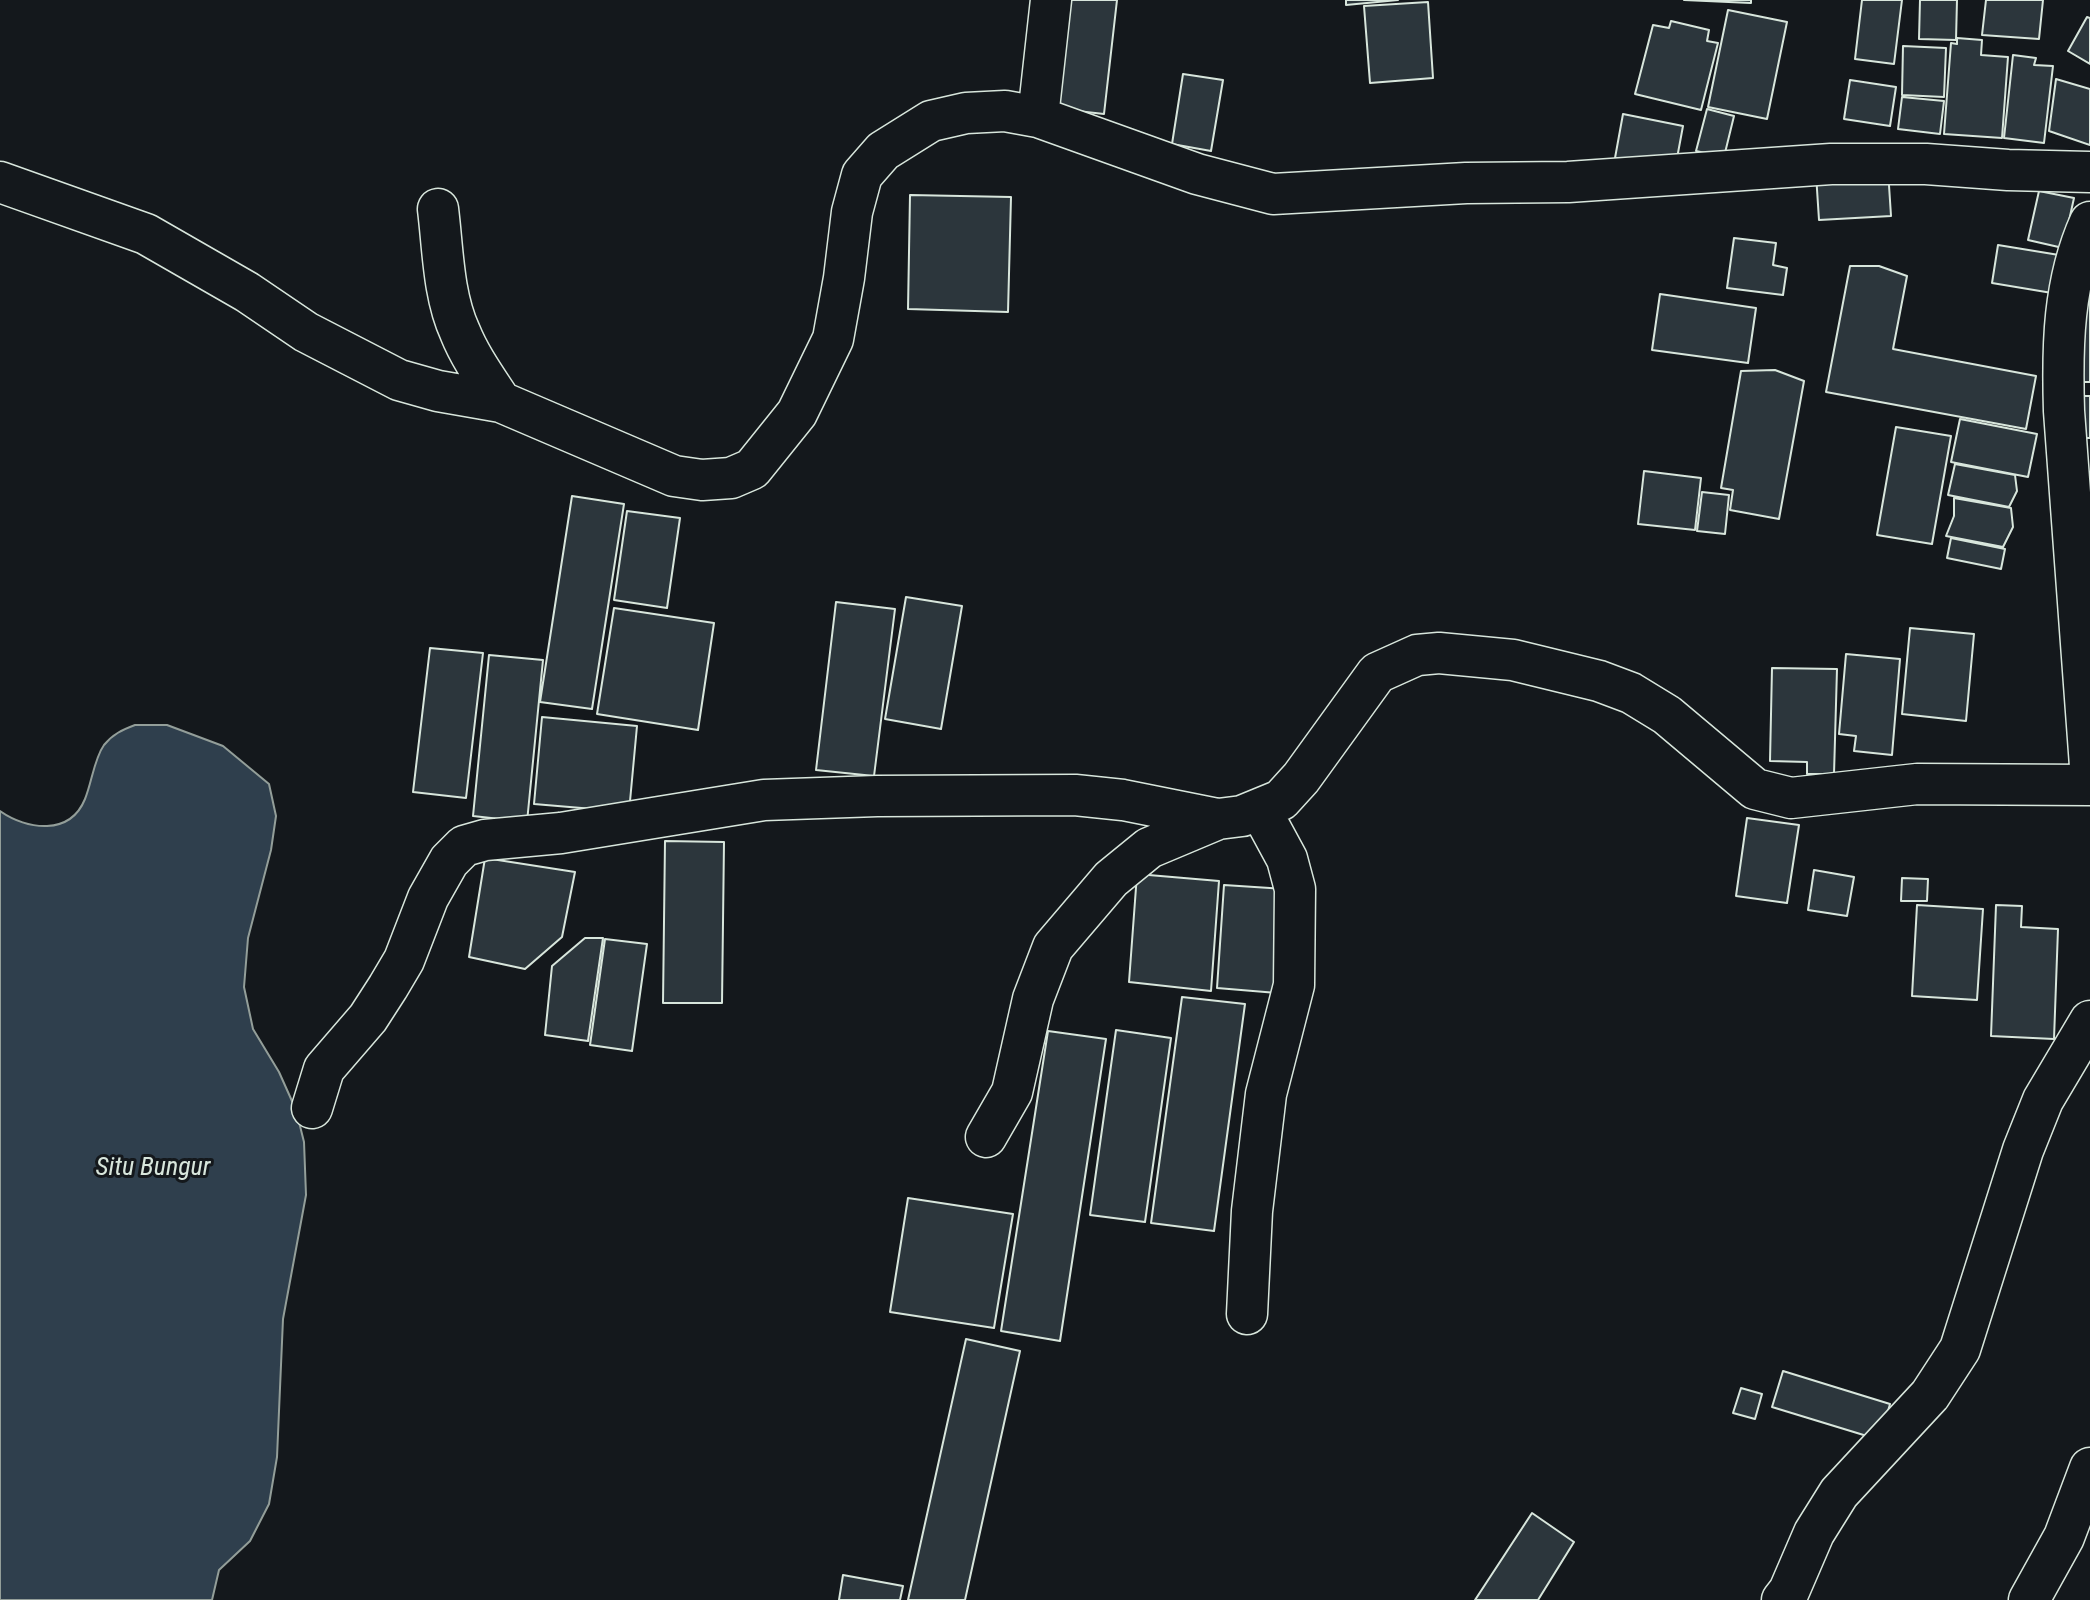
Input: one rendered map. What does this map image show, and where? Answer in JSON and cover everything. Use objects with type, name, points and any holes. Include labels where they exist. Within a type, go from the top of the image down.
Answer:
[{"type":"street","points":[[1038,117],[1051,0]]},
{"type":"street","points":[[0,182],[146,234],[247,292],[306,332],[399,380],[438,391],[501,402],[674,476],[702,480],[731,478],[752,469],[797,413],[833,339],[852,212],[862,175],[883,151],[931,121],[966,113],[1005,111],[1038,117],[1197,174],[1273,194],[1466,183],[1568,182],[1831,164],[1926,164],[2090,172]]},
{"type":"street","points":[[438,209],[449,295],[458,330],[501,402]]},
{"type":"street","points":[[2090,222],[2081,242],[2066,300],[2062,355],[2090,766]]},
{"type":"street","points":[[986,1137],[1012,1092],[1033,999],[1053,947],[1111,879],[1149,848],[1218,819],[1261,811],[1281,800],[1301,778],[1377,673],[1417,655],[1439,653],[1513,660],[1599,681],[1631,693],[1667,715],[1755,789],[1773,795],[1791,798],[1917,784],[2090,785]]},
{"type":"street","points":[[312,1108],[324,1069],[368,1018],[388,987],[404,960],[428,898],[449,861],[464,846],[485,840],[561,833],[764,800],[1075,795],[1123,800],[1218,819]]},
{"type":"street","points":[[1247,1314],[1252,1211],[1266,1094],[1294,985],[1296,917],[1295,889],[1287,859],[1261,811]]},
{"type":"street","points":[[1782,1600],[1789,1591],[1814,1533],[1839,1493],[1930,1395],[1960,1349],[2023,1150],[2043,1100],[2090,1021]]},
{"type":"street","points":[[2029,1600],[2064,1537],[2090,1468]]},
{"type":"water","name":"Situ Bungur","points":[[135,725],[167,725],[223,746],[269,784],[276,816],[271,850],[248,938],[244,987],[253,1029],[279,1072],[296,1110],[304,1142],[306,1195],[283,1319],[277,1457],[269,1504],[250,1541],[219,1570],[212,1600],[0,1600],[0,811],[35,825],[59,824],[69,819],[85,799],[104,745],[118,733]]},
{"type":"building","points":[[1064,0],[1117,0],[1104,114],[1051,108]]},
{"type":"building","points":[[1346,0],[1398,0],[1346,5]]},
{"type":"building","points":[[1684,0],[1751,0],[1751,3]]},
{"type":"building","points":[[1862,0],[1902,0],[1894,64],[1855,59]]},
{"type":"building","points":[[1920,0],[1957,0],[1956,40],[1919,39]]},
{"type":"building","points":[[1986,0],[2043,0],[2039,39],[1982,35]]},
{"type":"building","points":[[1428,2],[1433,78],[1370,83],[1364,6]]},
{"type":"building","points":[[1728,10],[1787,22],[1767,119],[1708,107]]},
{"type":"building","points":[[2087,17],[2090,18],[2090,64],[2068,51]]},
{"type":"building","points":[[1671,21],[1709,30],[1707,41],[1718,43],[1701,110],[1635,94],[1653,25],[1669,28]]},
{"type":"building","points":[[1957,38],[1982,40],[1981,55],[2008,57],[2002,138],[1944,134],[1951,43],[1957,44]]},
{"type":"building","points":[[1903,46],[1946,48],[1944,97],[1902,95]]},
{"type":"building","points":[[2013,55],[2036,58],[2034,65],[2053,66],[2044,143],[2004,138]]},
{"type":"building","points":[[1183,74],[1223,80],[1211,151],[1172,144]]},
{"type":"building","points":[[2056,79],[2090,89],[2090,145],[2049,131]]},
{"type":"building","points":[[1850,80],[1896,87],[1890,126],[1844,119]]},
{"type":"building","points":[[1902,97],[1944,101],[1940,134],[1898,129]]},
{"type":"building","points":[[1707,109],[1734,116],[1724,157],[1696,151]]},
{"type":"building","points":[[1623,114],[1683,126],[1675,169],[1615,158]]},
{"type":"building","points":[[1888,170],[1891,216],[1819,220],[1816,174]]},
{"type":"building","points":[[2039,191],[2074,198],[2063,248],[2028,240]]},
{"type":"building","points":[[910,195],[1011,197],[1008,312],[908,309]]},
{"type":"building","points":[[1734,238],[1776,243],[1773,265],[1787,268],[1783,295],[1727,288]]},
{"type":"building","points":[[1998,245],[2059,255],[2052,293],[1992,283]]},
{"type":"building","points":[[1850,266],[1879,266],[1907,276],[1893,349],[2036,376],[2026,429],[1826,392]]},
{"type":"building","points":[[1660,294],[1756,308],[1748,363],[1652,350]]},
{"type":"building","points":[[2087,294],[2090,294],[2090,382],[2081,382]]},
{"type":"building","points":[[1775,370],[1804,381],[1779,519],[1730,510],[1733,490],[1721,488],[1741,371]]},
{"type":"building","points":[[2079,396],[2090,396],[2090,438],[2078,438]]},
{"type":"building","points":[[1960,419],[2037,434],[2028,477],[1951,462]]},
{"type":"building","points":[[1896,427],[1951,436],[1932,544],[1877,535]]},
{"type":"building","points":[[1955,464],[2015,475],[2017,491],[2009,507],[1948,495]]},
{"type":"building","points":[[1644,471],[1701,478],[1695,530],[1638,524]]},
{"type":"building","points":[[1702,492],[1729,495],[1725,534],[1697,531]]},
{"type":"building","points":[[572,496],[624,504],[592,709],[540,702]]},
{"type":"building","points":[[1954,498],[2011,508],[2013,527],[2003,547],[1946,536],[1954,516]]},
{"type":"building","points":[[627,511],[680,518],[667,608],[614,600]]},
{"type":"building","points":[[1951,538],[2005,549],[2001,569],[1947,558]]},
{"type":"building","points":[[906,597],[962,606],[941,729],[885,719]]},
{"type":"building","points":[[836,602],[895,609],[874,776],[816,770]]},
{"type":"building","points":[[614,608],[714,623],[698,730],[597,714]]},
{"type":"building","points":[[1910,628],[1974,634],[1966,721],[1902,714]]},
{"type":"building","points":[[430,648],[483,653],[466,798],[413,792]]},
{"type":"building","points":[[1846,654],[1900,659],[1892,755],[1854,751],[1856,736],[1839,734]]},
{"type":"building","points":[[489,655],[543,660],[527,822],[473,816]]},
{"type":"building","points":[[1772,668],[1837,669],[1834,774],[1807,774],[1807,762],[1770,761]]},
{"type":"building","points":[[542,717],[637,726],[629,812],[534,804]]},
{"type":"building","points":[[1747,818],[1799,825],[1787,903],[1736,896]]},
{"type":"building","points":[[665,841],[724,842],[722,1003],[663,1003]]},
{"type":"building","points":[[485,858],[575,872],[562,937],[525,969],[469,957]]},
{"type":"building","points":[[1814,870],[1854,877],[1847,916],[1808,910]]},
{"type":"building","points":[[1137,874],[1219,881],[1211,991],[1129,982]]},
{"type":"building","points":[[1902,878],[1928,879],[1927,901],[1901,901]]},
{"type":"building","points":[[1224,885],[1285,889],[1277,993],[1217,988]]},
{"type":"building","points":[[1917,905],[1983,909],[1977,1000],[1912,996]]},
{"type":"building","points":[[1996,905],[2022,906],[2021,927],[2058,929],[2054,1039],[1991,1036]]},
{"type":"building","points":[[585,938],[603,938],[588,1041],[545,1035],[552,966]]},
{"type":"building","points":[[605,939],[647,944],[632,1051],[590,1045]]},
{"type":"building","points":[[1182,997],[1245,1004],[1214,1231],[1151,1223]]},
{"type":"building","points":[[1116,1030],[1171,1038],[1145,1222],[1090,1215]]},
{"type":"building","points":[[1048,1031],[1106,1039],[1060,1341],[1001,1331]]},
{"type":"building","points":[[908,1198],[1013,1214],[994,1328],[890,1312]]},
{"type":"building","points":[[966,1339],[1020,1351],[965,1600],[908,1600]]},
{"type":"building","points":[[1783,1371],[1890,1404],[1880,1440],[1772,1407]]},
{"type":"building","points":[[1741,1388],[1762,1394],[1755,1419],[1733,1413]]},
{"type":"building","points":[[1532,1513],[1574,1542],[1538,1600],[1475,1600]]},
{"type":"building","points":[[843,1575],[903,1586],[900,1600],[839,1600]]}]
